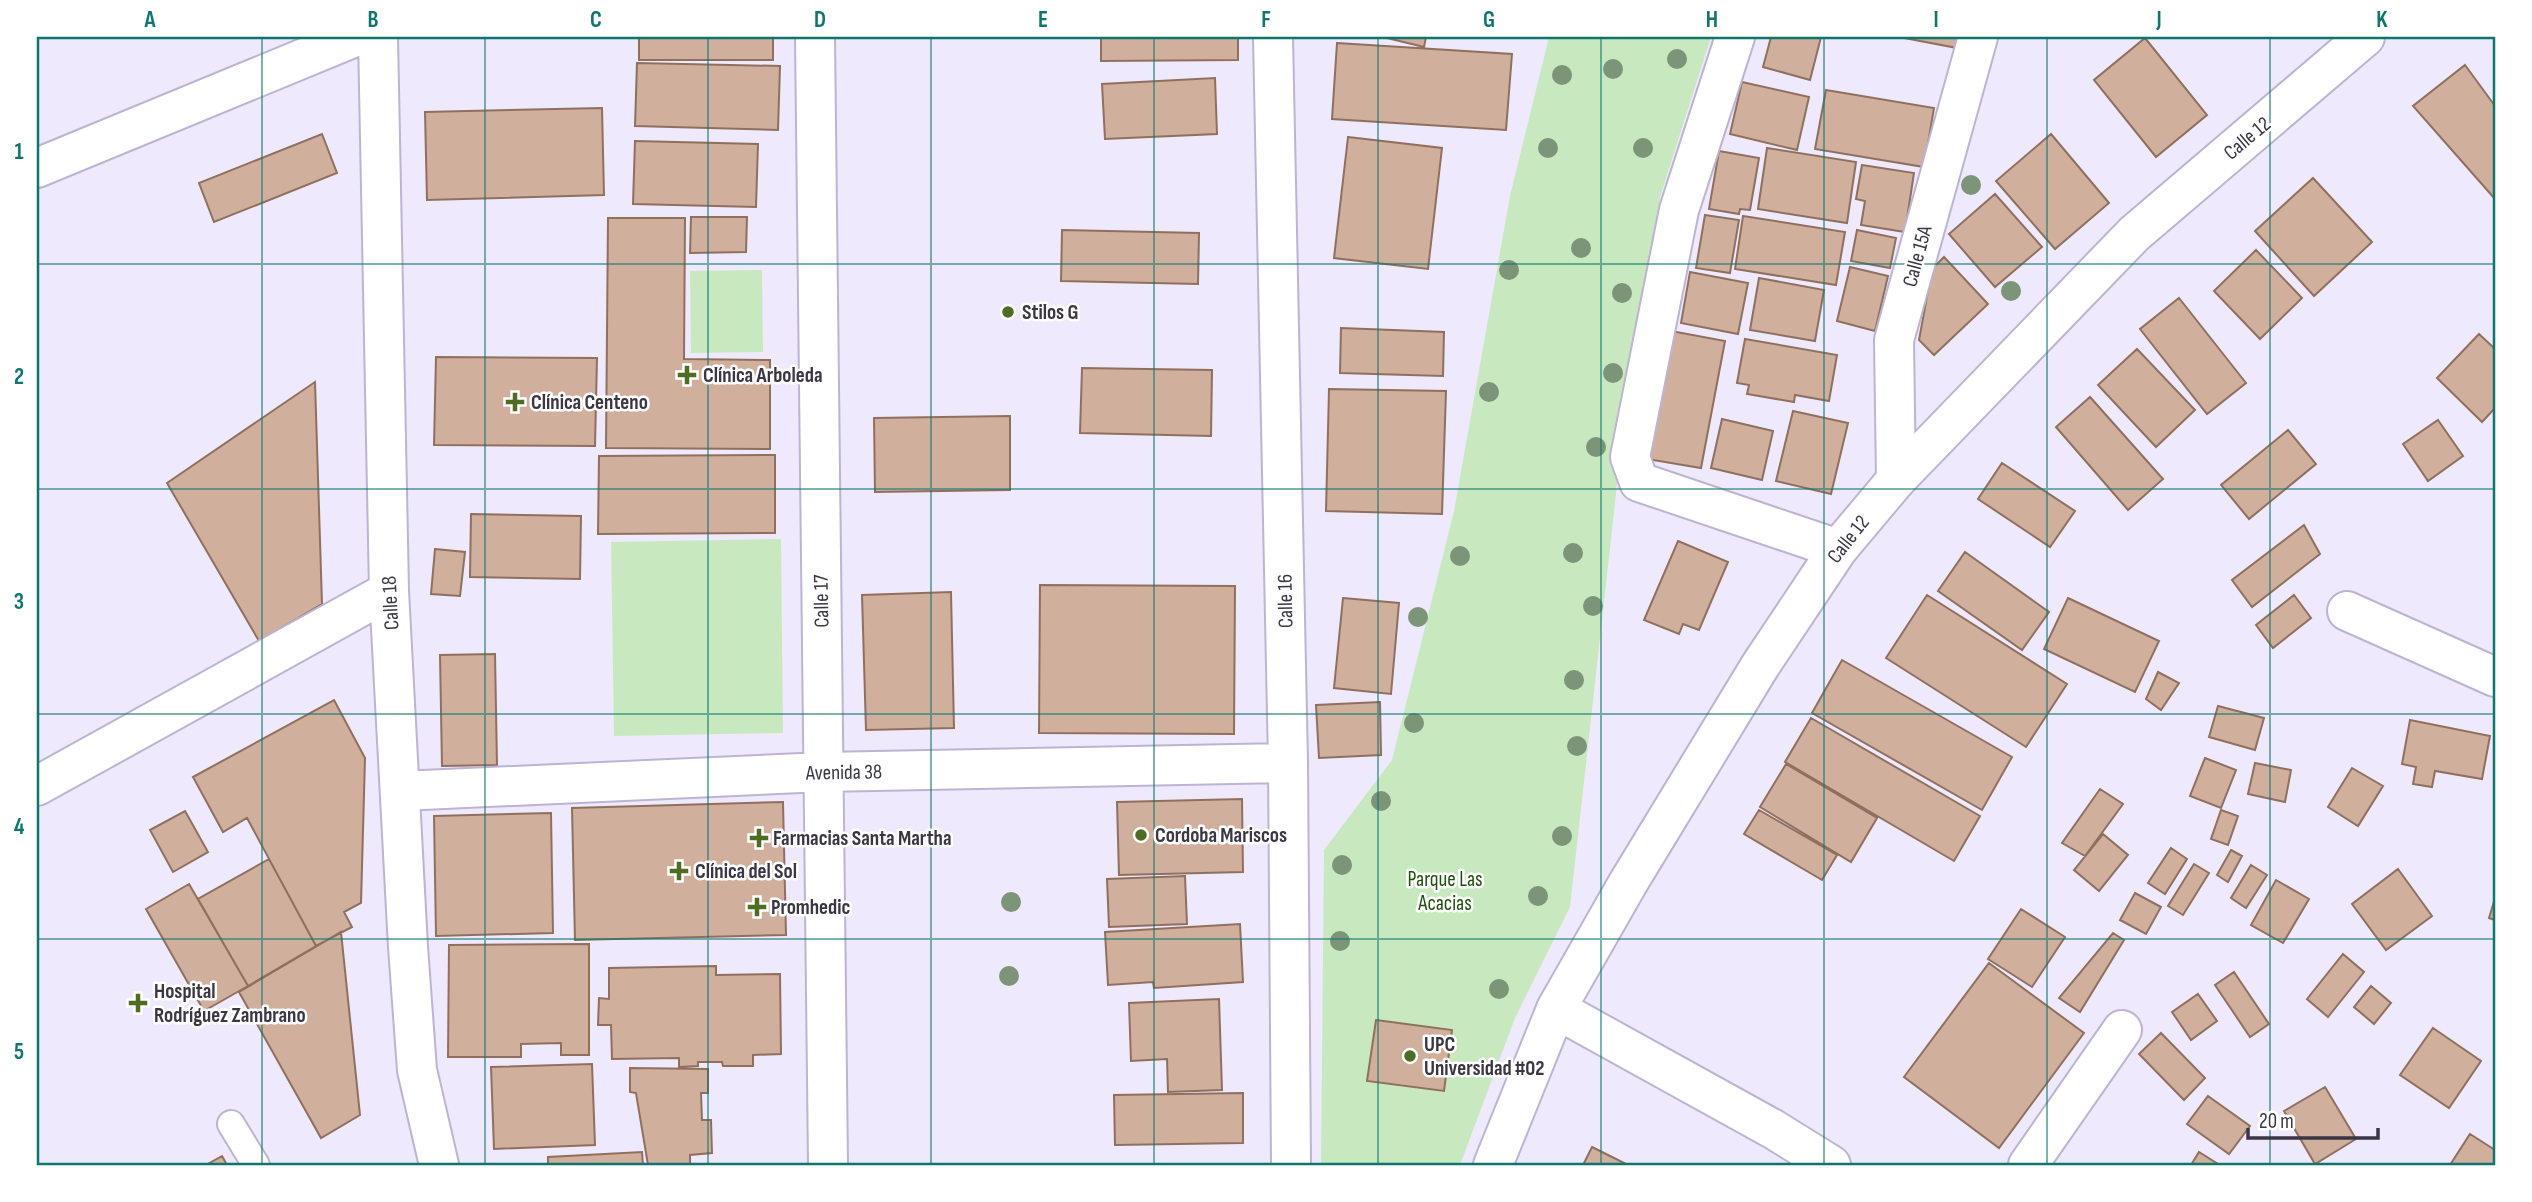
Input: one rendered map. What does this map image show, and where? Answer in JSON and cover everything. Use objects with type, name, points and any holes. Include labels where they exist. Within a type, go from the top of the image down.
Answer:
[{"type":"street","points":[[37,168],[355,37]]},
{"type":"street","name":"Calle 18","points":[[379,37],[389,591],[417,1070],[439,1165]]},
{"type":"street","name":"Calle 17","points":[[815,37],[828,1165]]},
{"type":"street","name":"Calle 16","points":[[1273,37],[1288,763],[1291,1165]]},
{"type":"street","points":[[1735,37],[1679,210],[1630,457],[1639,482],[1838,550]]},
{"type":"street","name":"Calle 15A","points":[[1896,480],[1894,340],[1978,37]]},
{"type":"street","name":"Calle 12","points":[[1493,1165],[1556,1009],[1628,883],[1732,712],[1838,550],[1896,480],[2134,234],[2365,37]]},
{"type":"street","points":[[37,786],[389,591]]},
{"type":"street","points":[[2347,611],[2495,677]]},
{"type":"street","name":"Avenida 38","points":[[401,791],[823,772],[1288,763]]},
{"type":"street","points":[[1556,1009],[1773,1129],[1830,1165]]},
{"type":"street","points":[[2028,1165],[2122,1030]]},
{"type":"lane","points":[[230,1124],[256,1165]]},
{"type":"green space","name":"Parque Las Acacias","points":[[1549,37],[1711,37],[1660,197],[1617,485],[1570,907],[1515,1018],[1460,1165],[1321,1165],[1324,850],[1392,760],[1454,511],[1510,196]]},
{"type":"green space","points":[[762,270],[763,352],[691,353],[690,271]]},
{"type":"green space","points":[[781,539],[783,733],[614,736],[611,542]]},
{"type":"building","points":[[639,37],[773,37],[773,60],[639,60]]},
{"type":"building","points":[[1101,37],[1238,37],[1238,60],[1101,61]]},
{"type":"building","points":[[1383,37],[1426,37],[1424,47]]},
{"type":"building","points":[[1771,37],[1821,37],[1810,80],[1763,67]]},
{"type":"building","points":[[1899,37],[1959,37],[1957,48]]},
{"type":"building","points":[[2145,38],[2207,115],[2156,157],[2094,80]]},
{"type":"building","points":[[1337,43],[1512,54],[1506,130],[1332,119]]},
{"type":"building","points":[[637,63],[780,66],[778,130],[635,126]]},
{"type":"building","points":[[2465,65],[2495,106],[2495,199],[2413,106]]},
{"type":"building","points":[[1215,78],[1217,134],[1105,139],[1102,84]]},
{"type":"building","points":[[1742,82],[1809,97],[1797,150],[1730,134]]},
{"type":"building","points":[[1826,90],[1934,108],[1924,167],[1815,149]]},
{"type":"building","points":[[602,108],[604,195],[427,200],[425,112]]},
{"type":"building","points":[[322,134],[337,173],[214,222],[199,183]]},
{"type":"building","points":[[2051,134],[2109,203],[2055,249],[1996,181]]},
{"type":"building","points":[[1348,137],[1442,148],[1428,269],[1334,258]]},
{"type":"building","points":[[635,141],[758,144],[756,207],[633,204]]},
{"type":"building","points":[[1767,148],[1856,162],[1847,223],[1758,209]]},
{"type":"building","points":[[1719,151],[1759,158],[1750,210],[1740,209],[1739,214],[1709,209]]},
{"type":"building","points":[[1862,165],[1914,173],[1905,232],[1861,225],[1865,201],[1856,199]]},
{"type":"building","points":[[2313,178],[2372,242],[2314,296],[2255,231]]},
{"type":"building","points":[[1995,194],[2042,247],[1995,287],[1949,234]]},
{"type":"building","points":[[1705,215],[1739,220],[1730,273],[1696,268]]},
{"type":"building","points":[[1743,216],[1845,232],[1836,285],[1735,269]]},
{"type":"building","points":[[691,217],[747,217],[746,252],[690,253]]},
{"type":"building","points":[[608,218],[685,218],[684,359],[770,360],[770,449],[606,448]]},
{"type":"building","points":[[1062,230],[1199,233],[1198,284],[1061,281]]},
{"type":"building","points":[[1857,230],[1896,238],[1890,268],[1851,261]]},
{"type":"building","points":[[2256,250],[2302,298],[2260,339],[2214,291]]},
{"type":"building","points":[[1944,257],[1988,304],[1934,355],[1919,340],[1932,269]]},
{"type":"building","points":[[1850,267],[1888,276],[1875,331],[1837,321]]},
{"type":"building","points":[[1690,272],[1748,283],[1738,334],[1681,323]]},
{"type":"building","points":[[1759,278],[1824,290],[1815,341],[1750,330]]},
{"type":"building","points":[[2179,298],[2246,383],[2207,414],[2140,329]]},
{"type":"building","points":[[1341,328],[1444,332],[1443,376],[1340,373]]},
{"type":"building","points":[[1671,331],[1725,341],[1701,468],[1647,459]]},
{"type":"building","points":[[2479,334],[2495,349],[2495,408],[2482,422],[2437,378]]},
{"type":"building","points":[[1745,339],[1837,355],[1829,401],[1795,395],[1794,402],[1747,394],[1749,385],[1737,383]]},
{"type":"building","points":[[2137,349],[2195,410],[2156,447],[2098,385]]},
{"type":"building","name":"Clínica Centeno","points":[[436,357],[597,358],[595,446],[434,445]]},
{"type":"building","points":[[1082,368],[1212,370],[1211,436],[1080,433]]},
{"type":"building","points":[[315,382],[322,604],[259,641],[167,483]]},
{"type":"building","points":[[1329,389],[1446,391],[1442,514],[1326,511]]},
{"type":"building","points":[[2090,397],[2163,479],[2128,510],[2056,427]]},
{"type":"building","points":[[1793,411],[1848,423],[1831,494],[1776,481]]},
{"type":"building","points":[[1010,416],[1010,490],[875,492],[874,418]]},
{"type":"building","points":[[1722,419],[1773,431],[1762,480],[1711,468]]},
{"type":"building","points":[[2438,420],[2463,456],[2428,481],[2403,444]]},
{"type":"building","points":[[2288,430],[2316,464],[2249,519],[2221,485]]},
{"type":"building","points":[[775,455],[775,533],[598,534],[599,456]]},
{"type":"building","points":[[2002,463],[2075,511],[2050,547],[1978,499]]},
{"type":"building","points":[[471,514],[581,516],[580,579],[470,577]]},
{"type":"building","points":[[2304,525],[2320,554],[2252,607],[2232,580]]},
{"type":"building","points":[[1678,541],[1728,562],[1699,630],[1683,624],[1679,634],[1644,620]]},
{"type":"building","points":[[435,549],[465,552],[460,596],[431,594]]},
{"type":"building","points":[[1965,552],[2049,612],[2022,650],[1938,591]]},
{"type":"building","points":[[1040,585],[1235,586],[1234,734],[1039,733]]},
{"type":"building","points":[[951,592],[954,728],[866,730],[862,595]]},
{"type":"building","points":[[1927,595],[2067,684],[2026,747],[1886,658]]},
{"type":"building","points":[[2294,595],[2311,618],[2273,648],[2256,625]]},
{"type":"building","points":[[1343,598],[1399,603],[1391,694],[1334,688]]},
{"type":"building","points":[[2068,598],[2159,641],[2135,692],[2044,649]]},
{"type":"building","points":[[495,654],[497,765],[442,766],[440,655]]},
{"type":"building","points":[[1842,660],[2012,757],[1982,810],[1812,713]]},
{"type":"building","points":[[2158,672],[2179,683],[2161,710],[2146,699]]},
{"type":"building","points":[[334,700],[365,758],[361,903],[344,912],[352,927],[316,946],[247,818],[223,832],[193,777]]},
{"type":"building","points":[[1380,702],[1381,755],[1319,758],[1316,705]]},
{"type":"building","points":[[2218,706],[2264,718],[2255,750],[2209,737]]},
{"type":"building","points":[[1811,718],[1980,816],[1954,861],[1785,762]]},
{"type":"building","points":[[2410,720],[2490,736],[2482,779],[2435,771],[2432,787],[2413,784],[2416,767],[2402,764]]},
{"type":"building","points":[[2205,758],[2236,770],[2221,808],[2190,796]]},
{"type":"building","points":[[2255,763],[2291,770],[2285,802],[2248,794]]},
{"type":"building","points":[[1786,764],[1877,818],[1851,862],[1760,807]]},
{"type":"building","points":[[2352,768],[2383,786],[2358,826],[2328,807]]},
{"type":"building","points":[[2100,789],[2123,804],[2085,856],[2062,843]]},
{"type":"building","points":[[1242,799],[1243,872],[1119,875],[1117,802]]},
{"type":"building","name":"Clínica del Sol","points":[[783,802],[786,935],[575,940],[572,808]]},
{"type":"building","points":[[1759,810],[1837,855],[1822,880],[1744,834]]},
{"type":"building","points":[[2221,810],[2238,816],[2228,845],[2211,839]]},
{"type":"building","points":[[185,811],[208,852],[173,872],[150,830]]},
{"type":"building","points":[[551,813],[553,933],[436,936],[434,816]]},
{"type":"building","points":[[2103,834],[2128,855],[2099,891],[2074,870]]},
{"type":"building","points":[[2171,848],[2187,859],[2165,894],[2148,883]]},
{"type":"building","points":[[2231,850],[2242,856],[2228,882],[2217,875]]},
{"type":"building","points":[[269,859],[316,946],[248,986],[198,899]]},
{"type":"building","points":[[2194,864],[2209,873],[2183,915],[2168,906]]},
{"type":"building","points":[[2251,865],[2267,875],[2246,908],[2231,898]]},
{"type":"building","points":[[2398,869],[2432,916],[2386,950],[2352,904]]},
{"type":"building","points":[[1185,876],[1187,924],[1109,927],[1107,879]]},
{"type":"building","points":[[2276,880],[2309,899],[2283,943],[2251,925]]},
{"type":"building","points":[[189,884],[248,986],[204,1011],[146,909]]},
{"type":"building","points":[[2135,893],[2161,907],[2146,934],[2120,920]]},
{"type":"building","points":[[2495,898],[2495,920],[2489,918]]},
{"type":"building","points":[[2021,909],[2065,937],[2032,987],[1988,959]]},
{"type":"building","points":[[1240,924],[1243,982],[1154,988],[1153,982],[1108,985],[1105,932]]},
{"type":"building","points":[[341,932],[360,1115],[321,1138],[239,992]]},
{"type":"building","points":[[2113,933],[2124,940],[2080,1012],[2059,998]]},
{"type":"building","points":[[589,944],[589,1055],[561,1055],[561,1043],[521,1044],[521,1057],[448,1057],[449,945]]},
{"type":"building","points":[[2343,954],[2364,972],[2328,1017],[2307,999]]},
{"type":"building","points":[[1989,963],[2084,1033],[1999,1148],[1904,1077]]},
{"type":"building","points":[[716,966],[716,975],[780,974],[781,1054],[753,1055],[753,1066],[723,1066],[722,1062],[698,1062],[698,1066],[679,1067],[679,1058],[612,1059],[611,1025],[598,1025],[599,998],[609,999],[609,968]]},
{"type":"building","points":[[2234,972],[2269,1024],[2250,1037],[2215,985]]},
{"type":"building","points":[[2371,986],[2391,1003],[2374,1024],[2354,1007]]},
{"type":"building","points":[[2198,994],[2217,1021],[2191,1040],[2172,1012]]},
{"type":"building","points":[[1219,999],[1222,1090],[1168,1092],[1167,1059],[1131,1061],[1129,1003]]},
{"type":"building","name":"UPC Universidad #02","points":[[1376,1020],[1452,1030],[1444,1091],[1367,1081]]},
{"type":"building","points":[[2433,1028],[2481,1061],[2449,1108],[2400,1075]]},
{"type":"building","points":[[2161,1033],[2205,1078],[2184,1100],[2139,1054]]},
{"type":"building","points":[[592,1064],[595,1145],[494,1149],[491,1067]]},
{"type":"building","points":[[630,1068],[708,1069],[708,1093],[701,1093],[702,1120],[711,1120],[712,1153],[690,1155],[690,1165],[648,1165],[636,1093],[630,1092]]},
{"type":"building","points":[[2325,1087],[2356,1139],[2315,1164],[2284,1111]]},
{"type":"building","points":[[1243,1093],[1243,1143],[1115,1145],[1114,1095]]},
{"type":"building","points":[[2208,1096],[2250,1126],[2229,1154],[2187,1124]]},
{"type":"building","points":[[2470,1134],[2495,1150],[2495,1165],[2450,1165]]},
{"type":"building","points":[[1592,1147],[1628,1165],[1583,1165]]},
{"type":"building","points":[[642,1152],[643,1165],[548,1165],[548,1157]]},
{"type":"building","points":[[2199,1152],[2218,1164],[2191,1165]]},
{"type":"building","points":[[222,1156],[227,1165],[206,1165]]},
{"type":"place","name":"Stilos G","points":[[1008,312]]},
{"type":"place","name":"Clínica Arboleda","points":[[687,375]]},
{"type":"place","name":"Clínica Centeno","points":[[515,402]]},
{"type":"place","name":"Cordoba Mariscos","points":[[1141,835]]},
{"type":"place","name":"Farmacias Santa Martha","points":[[759,838]]},
{"type":"place","name":"Clínica del Sol","points":[[679,871]]},
{"type":"place","name":"Promhedic","points":[[757,907]]},
{"type":"place","name":"Hospital Rodríguez Zambrano","points":[[138,1003]]},
{"type":"place","name":"UPC Universidad #02","points":[[1410,1056]]}]
